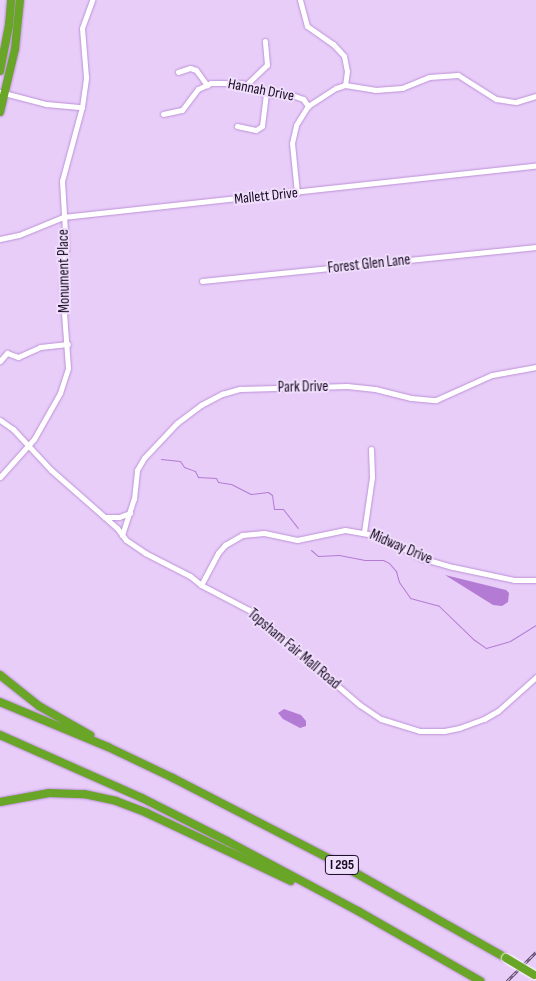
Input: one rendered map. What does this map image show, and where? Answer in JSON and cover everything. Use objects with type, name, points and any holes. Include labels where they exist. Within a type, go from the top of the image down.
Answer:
[{"type":"highway","points":[[0,71],[9,25],[11,0]]},
{"type":"highway","points":[[0,112],[2,93],[15,49],[20,0]]},
{"type":"highway","points":[[0,675],[39,706],[108,747]]},
{"type":"highway","name":"I 295","points":[[0,702],[108,747],[301,843],[535,976]]},
{"type":"highway","name":"I 295","points":[[0,735],[142,798],[306,883],[480,981]]},
{"type":"highway","points":[[0,802],[49,792],[84,794],[108,799],[147,812],[298,884],[306,883]]},
{"type":"street","name":"Monument Place","points":[[0,478],[28,446],[57,399],[65,381],[68,368],[68,344],[62,291],[66,251],[63,216],[64,171],[82,107],[86,77],[82,28],[92,0]]},
{"type":"street","points":[[300,0],[307,26],[333,44],[344,56],[347,71],[345,85]]},
{"type":"street","points":[[246,85],[267,65],[265,41]]},
{"type":"street","points":[[178,72],[190,68],[196,70],[207,85]]},
{"type":"street","points":[[297,193],[293,134],[298,120],[308,106],[327,92],[345,85],[375,90],[402,88],[429,76],[458,75],[496,99],[516,102],[536,96]]},
{"type":"street","name":"Hannah Drive","points":[[164,114],[182,110],[198,89],[207,85],[223,83],[246,85],[266,94],[292,94],[303,99],[308,106]]},
{"type":"street","points":[[2,93],[46,104],[82,107]]},
{"type":"street","points":[[237,126],[256,130],[262,126],[266,94]]},
{"type":"street","name":"Mallett Drive","points":[[0,239],[19,234],[63,216],[297,193],[536,166]]},
{"type":"street","name":"Forest Glen Lane","points":[[202,281],[536,247]]},
{"type":"street","points":[[0,361],[7,353],[18,357],[40,347],[68,344]]},
{"type":"street","name":"Park Drive","points":[[122,535],[134,499],[136,474],[144,458],[177,423],[201,404],[222,394],[240,389],[347,386],[375,389],[417,399],[436,400],[492,375],[536,367]]},
{"type":"street","name":"Topsham Fair Mall Road","points":[[0,420],[13,429],[28,446],[122,535],[145,553],[184,572],[201,585],[249,610],[360,705],[381,719],[420,731],[444,731],[466,726],[498,710],[536,677]]},
{"type":"street","points":[[364,532],[372,477],[371,449]]},
{"type":"street","points":[[105,517],[119,517],[130,513]]},
{"type":"street","name":"Midway Drive","points":[[201,585],[218,553],[225,545],[242,535],[264,533],[297,540],[336,531],[364,532],[393,541],[421,558],[498,578],[536,580]]},
{"type":"shaded area","points":[[445,575],[506,590],[509,593],[508,602],[502,606],[493,605]]},
{"type":"shaded area","points":[[284,709],[301,715],[306,721],[306,726],[300,728],[283,719],[278,713]]},
{"type":"waterway","points":[[161,459],[180,461],[184,467],[195,471],[198,477],[216,478],[218,482],[231,484],[251,494],[268,492],[272,495],[274,509],[283,509],[298,528]]},
{"type":"waterway","points":[[311,550],[318,556],[339,555],[364,560],[383,560],[389,563],[396,571],[399,582],[410,598],[439,606],[473,639],[486,648],[510,641],[536,625]]},
{"type":"railway","points":[[507,981],[536,952]]}]
